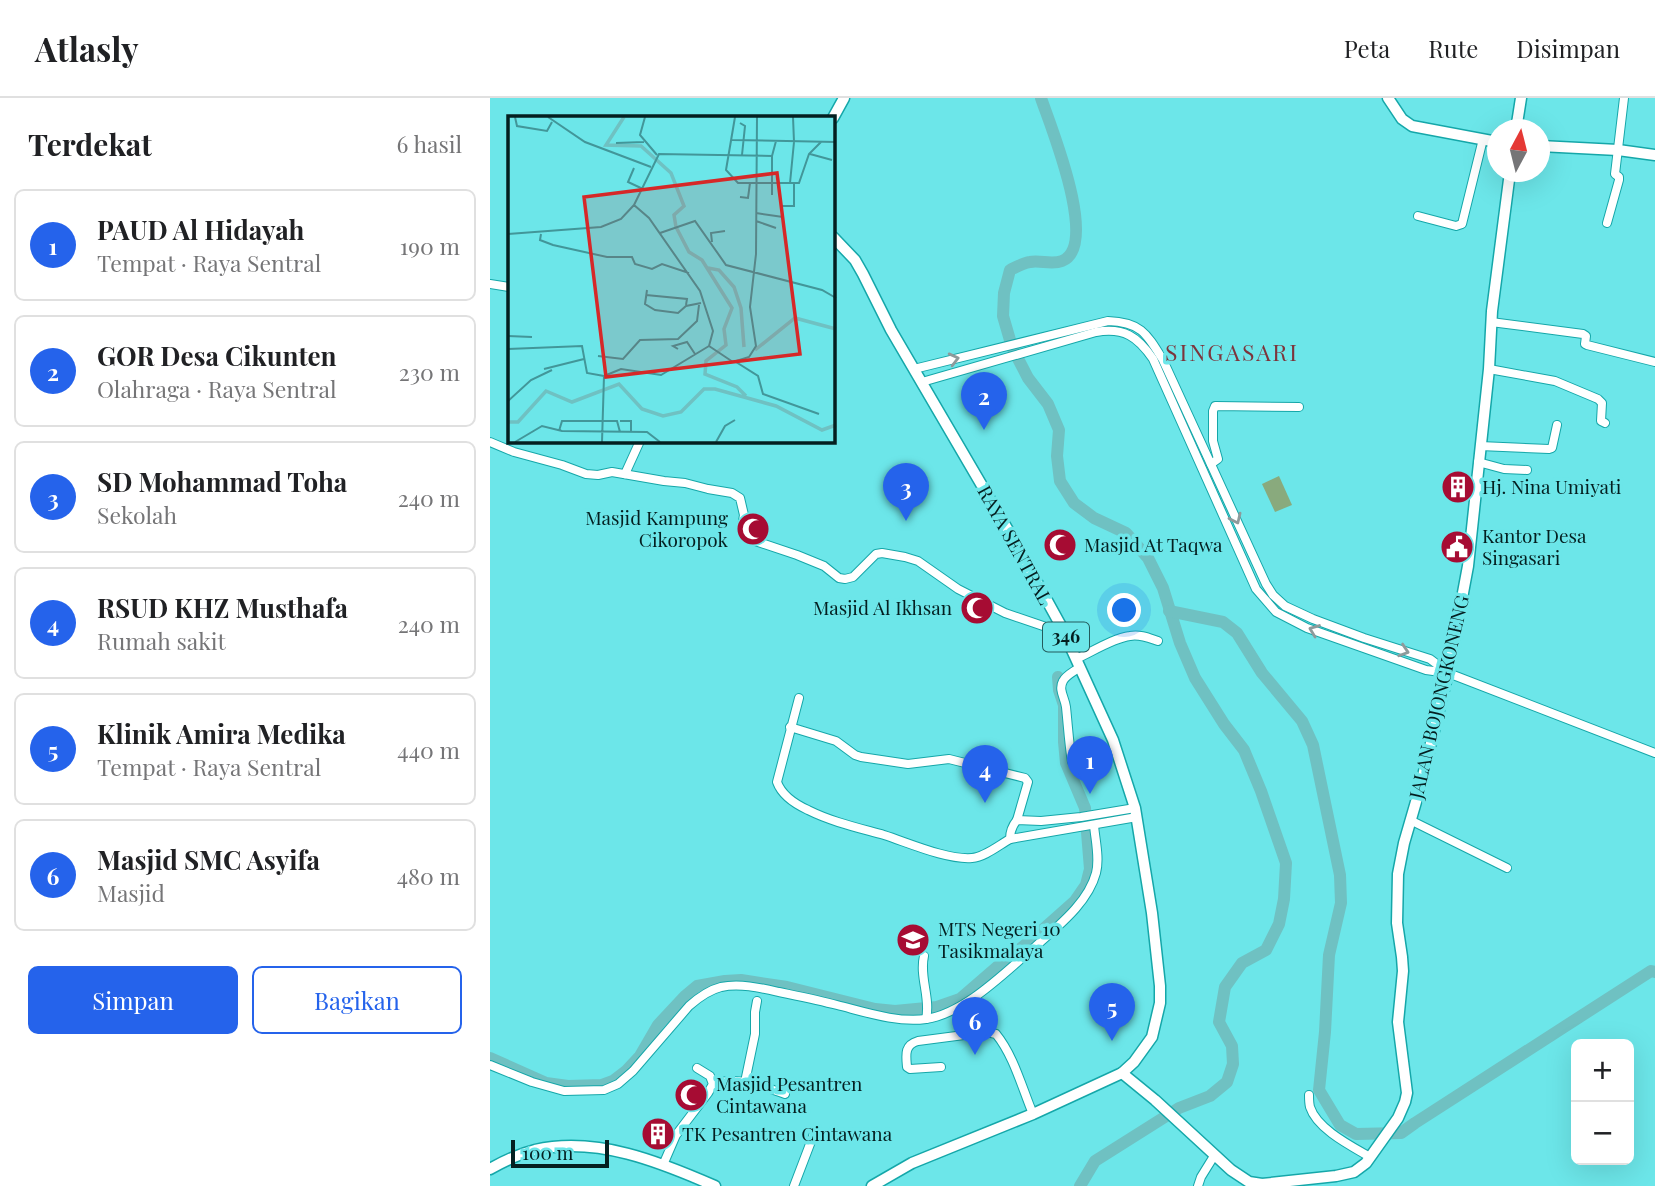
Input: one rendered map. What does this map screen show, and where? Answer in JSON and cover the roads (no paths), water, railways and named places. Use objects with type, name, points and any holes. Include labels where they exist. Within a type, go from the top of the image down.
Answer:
[{"type":"main road","points":[[834,116],[844,98]]},
{"type":"main road","points":[[1388,98],[1402,119],[1412,126],[1487,140]]},
{"type":"main road","points":[[1518,119],[1521,98]]},
{"type":"main road","points":[[1550,147],[1655,155]]},
{"type":"main road","name":"JALAN BOJONGKONENG","points":[[1372,1154],[1403,1110],[1406,1093],[1398,1030],[1403,971],[1396,923],[1399,864],[1448,673],[1468,566],[1489,369],[1491,322],[1509,182]]},
{"type":"main road","name":"RAYA SENTRAL","points":[[835,239],[855,260],[891,330],[1012,537],[1060,626],[1113,740],[1136,813],[1154,925],[1160,1003],[1152,1037],[1134,1062],[1122,1073]]},
{"type":"main road","points":[[1122,1073],[1214,1156],[1254,1184],[1273,1185],[1346,1174],[1361,1168],[1372,1154]]},
{"type":"main road","name":"346","points":[[872,1186],[912,1163],[1033,1114],[1122,1073]]},
{"type":"main road","points":[[490,1169],[524,1153],[560,1147],[606,1149],[663,1164],[715,1186]]},
{"type":"street","points":[[1606,223],[1619,180],[1615,175],[1624,98]]},
{"type":"street","points":[[1418,216],[1456,226],[1462,224],[1483,139]]},
{"type":"street","points":[[490,284],[508,287]]},
{"type":"street","points":[[922,382],[998,359],[1044,336],[1108,321],[1132,324],[1150,339],[1163,360],[1214,497],[1256,589],[1276,612],[1307,628],[1360,648],[1426,670],[1448,673],[1655,753]]},
{"type":"street","points":[[1491,322],[1583,334],[1586,336],[1587,345],[1655,362]]},
{"type":"street","points":[[914,369],[994,349],[1048,345],[1107,330],[1131,335],[1143,344],[1174,394],[1211,464],[1273,596],[1285,606],[1313,619],[1430,659],[1448,673]]},
{"type":"street","points":[[1489,369],[1555,381],[1598,399],[1602,403],[1601,421],[1605,423]]},
{"type":"street","points":[[1211,464],[1218,459],[1213,441],[1215,406],[1299,407]]},
{"type":"street","points":[[1480,446],[1549,449],[1552,448],[1558,425]]},
{"type":"street","points":[[490,442],[586,474],[612,472],[685,482],[734,494],[740,498],[745,536],[824,566],[839,578],[853,577],[876,554],[883,552],[918,561],[958,589],[1005,613],[1049,628],[1060,626]]},
{"type":"street","points":[[625,474],[639,443]]},
{"type":"street","points":[[1478,462],[1504,469],[1527,470]]},
{"type":"street","points":[[1214,497],[1224,494]]},
{"type":"street","points":[[1072,762],[1066,708],[1061,694],[1062,683],[1078,663],[1122,638],[1130,635],[1144,636],[1158,641]]},
{"type":"street","points":[[1360,648],[1364,638]]},
{"type":"street","points":[[799,698],[777,782],[780,790],[792,801],[808,810],[946,855],[966,858],[977,858],[1010,839],[1089,825],[1136,813]]},
{"type":"street","points":[[790,727],[836,741],[861,757],[908,764],[949,759],[1027,779],[1017,820]]},
{"type":"street","points":[[1010,839],[1012,825],[1022,818],[1041,821],[1136,813]]},
{"type":"street","points":[[1410,820],[1507,868]]},
{"type":"street","points":[[1041,821],[1042,834]]},
{"type":"street","points":[[490,1065],[532,1082],[564,1091],[604,1090],[618,1084],[633,1071],[689,1006],[721,987],[764,989],[900,1018],[927,1011],[945,1013],[997,979],[1070,916],[1091,885],[1096,872],[1089,825]]},
{"type":"street","points":[[924,956],[922,974],[927,1011]]},
{"type":"street","points":[[745,1082],[755,1034],[757,1000]]},
{"type":"street","points":[[941,1067],[910,1069],[907,1067],[906,1057],[908,1046],[918,1041],[987,1032],[996,1034],[1018,1075],[1033,1114]]},
{"type":"street","points":[[663,1164],[676,1135],[712,1084],[710,1076],[697,1068]]},
{"type":"street","points":[[712,1084],[729,1080],[745,1082],[785,1094]]},
{"type":"street","points":[[1309,1095],[1310,1107],[1321,1124],[1372,1154]]},
{"type":"street","points":[[794,1186],[815,1131]]},
{"type":"street","points":[[1198,1186],[1214,1156]]},
{"type":"waterway","points":[[1041,98],[1062,157],[1074,210],[1076,233],[1072,251],[1062,261],[1030,262],[1010,270],[1004,293],[1003,316],[1012,347],[1028,378],[1048,404],[1059,430],[1057,456],[1060,481],[1074,503],[1094,518],[1126,533],[1148,558],[1163,588],[1180,643],[1195,678],[1244,750],[1286,863],[1284,899],[1279,924],[1266,950],[1242,963],[1225,987],[1219,1022],[1232,1046],[1233,1064],[1227,1082],[1210,1096],[1179,1108],[1095,1161],[1080,1186]]},
{"type":"waterway","points":[[1169,611],[1223,622],[1237,633],[1262,673],[1302,721],[1313,745],[1340,875],[1341,903],[1329,955],[1319,1090],[1340,1125],[1356,1134],[1401,1133],[1651,971],[1655,972]]},
{"type":"waterway","points":[[490,1058],[546,1083],[568,1086],[602,1085],[613,1081],[640,1056],[658,1025],[685,996],[697,986],[725,981],[741,980],[787,987],[875,1009],[895,1011],[937,1007],[960,999],[1075,901],[1086,885],[1090,869],[1085,808],[1066,763],[1064,705],[1058,677]]},
{"type":"place","name":"GOR Desa Cikunten","points":[[984,430]]},
{"type":"place","name":"Hj. Nina Umiyati","points":[[1458,487]]},
{"type":"place","name":"SD Mohammad Toha","points":[[906,521]]},
{"type":"place","name":"Masjid Kampung Cikoropok","points":[[753,529]]},
{"type":"place","name":"Masjid At Taqwa","points":[[1060,545]]},
{"type":"place","name":"Kantor Desa Singasari","points":[[1457,547]]},
{"type":"place","name":"Masjid Al Ikhsan","points":[[977,608]]},
{"type":"place","name":"PAUD Al Hidayah","points":[[1090,794]]},
{"type":"place","name":"RSUD KHZ Musthafa","points":[[985,803]]},
{"type":"place","name":"MTS Negeri 10 Tasikmalaya","points":[[913,940]]},
{"type":"place","name":"Klinik Amira Medika","points":[[1112,1041]]},
{"type":"place","name":"Masjid SMC Asyifa","points":[[975,1055]]},
{"type":"place","name":"Masjid Pesantren Cintawana","points":[[691,1095]]},
{"type":"place","name":"TK Pesantren Cintawana","points":[[658,1134]]},
{"type":"district","name":"SINGASARI","points":[[1232,353]]}]
